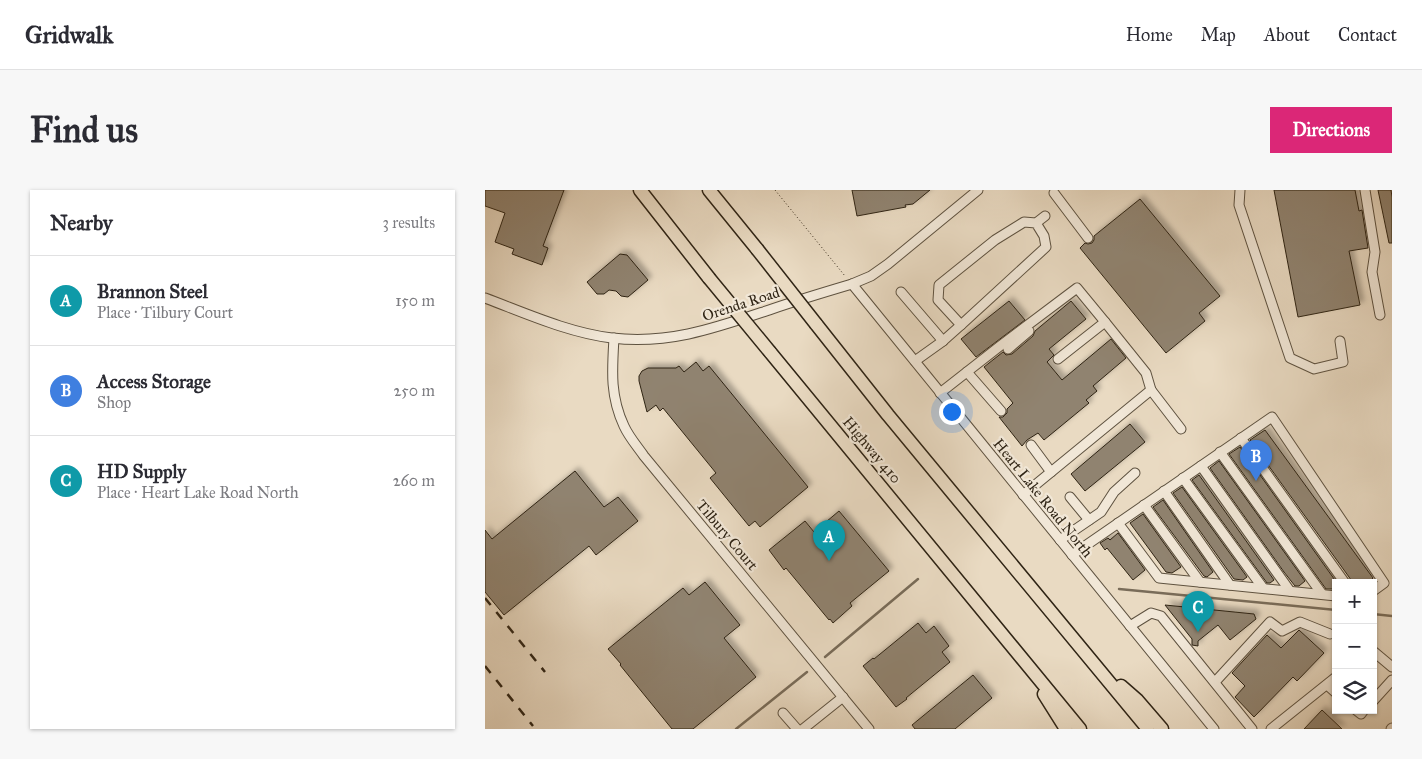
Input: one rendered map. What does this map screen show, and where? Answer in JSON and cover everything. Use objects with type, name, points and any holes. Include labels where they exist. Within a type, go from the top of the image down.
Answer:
[{"type":"highway","name":"Highway 410","points":[[640,190],[709,278],[1080,729]]},
{"type":"highway","points":[[709,190],[888,415],[1148,729]]},
{"type":"highway","points":[[1026,664],[1065,729]]},
{"type":"highway","points":[[1096,665],[1137,700],[1162,729]]},
{"type":"street","name":"Orenda Road","points":[[485,298],[586,333],[613,338],[654,339],[710,330],[852,284],[871,276],[978,190]]},
{"type":"street","points":[[1241,190],[1239,205],[1291,358],[1314,369],[1343,362],[1341,341]]},
{"type":"street","points":[[1365,190],[1375,252],[1372,272],[1380,316]]},
{"type":"street","points":[[1054,193],[1088,238]]},
{"type":"street","points":[[961,324],[938,300],[939,285],[995,240],[1024,222],[1036,223],[1045,216]]},
{"type":"street","points":[[915,361],[943,341],[1046,247],[1044,236],[1036,223]]},
{"type":"street","name":"Heart Lake Road North","points":[[852,284],[1214,729]]},
{"type":"street","points":[[940,393],[1077,288],[1146,373],[1151,390],[1181,429]]},
{"type":"street","points":[[901,292],[943,341]]},
{"type":"street","points":[[1009,349],[1034,327],[1038,318]]},
{"type":"street","points":[[1058,359],[1105,322]]},
{"type":"street","name":"Tilbury Court","points":[[613,338],[612,381],[618,411],[625,428],[644,456],[869,729]]},
{"type":"street","points":[[967,372],[1001,411]]},
{"type":"street","points":[[1023,495],[1151,390]]},
{"type":"street","points":[[1072,555],[1271,417],[1384,583],[1377,588]]},
{"type":"street","points":[[1241,438],[1342,579]]},
{"type":"street","points":[[1031,445],[1051,472]]},
{"type":"street","points":[[1220,452],[1322,594]]},
{"type":"street","points":[[1201,466],[1290,591]]},
{"type":"street","points":[[1060,540],[1101,512],[1114,492],[1135,474]]},
{"type":"street","points":[[1183,478],[1263,588]]},
{"type":"street","points":[[1164,491],[1230,585]]},
{"type":"street","points":[[1070,497],[1089,520]]},
{"type":"street","points":[[1144,505],[1200,582]]},
{"type":"street","points":[[1119,523],[1159,578],[1332,595]]},
{"type":"street","points":[[1130,626],[1151,613],[1161,616],[1252,729]]},
{"type":"street","points":[[1215,682],[1270,622],[1282,631],[1300,622],[1330,634]]},
{"type":"street","points":[[1377,654],[1392,667]]},
{"type":"street","points":[[1377,697],[1392,680]]},
{"type":"street","points":[[1271,729],[1332,681]]},
{"type":"street","points":[[1327,686],[1332,690]]},
{"type":"street","points":[[803,729],[843,697]]},
{"type":"street","points":[[783,713],[797,729]]},
{"type":"path","points":[[775,190],[852,284]]},
{"type":"building","points":[[485,190],[564,190],[543,246],[548,248],[542,265],[512,254],[514,249],[495,242],[505,213],[485,206]]},
{"type":"building","points":[[852,190],[930,190],[913,204],[905,205],[906,207],[857,216]]},
{"type":"building","points":[[1274,190],[1355,190],[1359,211],[1362,210],[1368,248],[1349,251],[1360,305],[1298,317]]},
{"type":"building","points":[[1378,190],[1391,190],[1392,243],[1389,243]]},
{"type":"building","points":[[1140,199],[1220,296],[1199,313],[1205,321],[1166,353],[1080,248],[1085,243],[1092,243],[1094,236]]},
{"type":"building","points":[[620,254],[627,255],[648,280],[628,297],[609,290],[604,294],[597,294],[587,282]]},
{"type":"building","points":[[1009,301],[1025,320],[976,357],[961,339]]},
{"type":"building","points":[[1071,301],[1086,319],[1049,349],[1054,355],[1047,362],[1062,380],[1111,339],[1126,358],[1093,386],[1097,391],[1086,400],[1089,403],[1044,440],[1038,433],[1027,440],[1022,446],[999,417],[1003,417],[1007,413],[1007,409],[1013,403],[984,367],[1003,352],[1006,355],[1012,354],[1033,336],[1035,331]]},
{"type":"building","points":[[696,362],[703,371],[709,366],[808,487],[760,527],[755,521],[749,526],[710,478],[716,473],[663,408],[660,411],[656,405],[647,412],[639,381],[642,371],[648,368],[676,368],[679,366],[684,372]]},
{"type":"building","points":[[1130,424],[1145,442],[1085,491],[1071,474]]},
{"type":"building","points":[[1265,430],[1372,579],[1350,579],[1250,440]]},
{"type":"building","points":[[1240,447],[1334,579],[1332,579],[1332,589],[1326,589],[1229,454]]},
{"type":"building","points":[[1219,461],[1305,581],[1299,586],[1295,586],[1284,572],[1210,468]]},
{"type":"building","points":[[575,471],[604,507],[618,497],[638,521],[596,555],[589,546],[504,615],[485,592],[485,530],[492,539]]},
{"type":"building","points":[[1199,475],[1274,580],[1270,583],[1267,583],[1192,480]]},
{"type":"building","points":[[1182,487],[1247,577],[1243,580],[1234,579],[1173,493]]},
{"type":"building","points":[[1163,500],[1213,572],[1207,577],[1204,576],[1153,507]]},
{"type":"building","points":[[839,511],[889,571],[850,603],[852,606],[833,623],[786,568],[784,570],[769,550],[805,521],[814,532]]},
{"type":"building","points":[[1143,514],[1181,567],[1172,573],[1166,572],[1130,523]]},
{"type":"building","points":[[1118,533],[1145,570],[1133,580],[1107,548],[1105,550],[1100,543],[1108,538],[1110,540]]},
{"type":"building","points":[[705,582],[740,625],[724,638],[756,677],[693,729],[672,729],[608,649],[683,588],[689,595]]},
{"type":"building","points":[[1165,605],[1254,614],[1256,619],[1230,640],[1218,625],[1198,641],[1198,646],[1192,645],[1192,639]]},
{"type":"building","points":[[918,623],[926,633],[934,626],[949,646],[942,652],[950,662],[896,707],[863,666]]},
{"type":"building","points":[[1299,630],[1324,653],[1297,681],[1293,677],[1254,717],[1235,697],[1245,686],[1232,673],[1267,635],[1281,648]]},
{"type":"building","points":[[973,675],[992,698],[955,729],[915,729],[912,725]]},
{"type":"building","points":[[1322,710],[1342,729],[1304,729]]},
{"type":"waterway","points":[[825,657],[918,579]]},
{"type":"waterway","points":[[1119,589],[1332,610]]},
{"type":"waterway","points":[[1377,614],[1392,616]]},
{"type":"waterway","points":[[736,729],[807,672]]},
{"type":"railway","points":[[485,598],[545,672]]},
{"type":"railway","points":[[485,666],[533,726]]},
{"type":"place","name":"Access Storage","points":[[1256,481]]},
{"type":"place","name":"Brannon Steel","points":[[829,561]]},
{"type":"place","name":"HD Supply","points":[[1198,632]]}]
